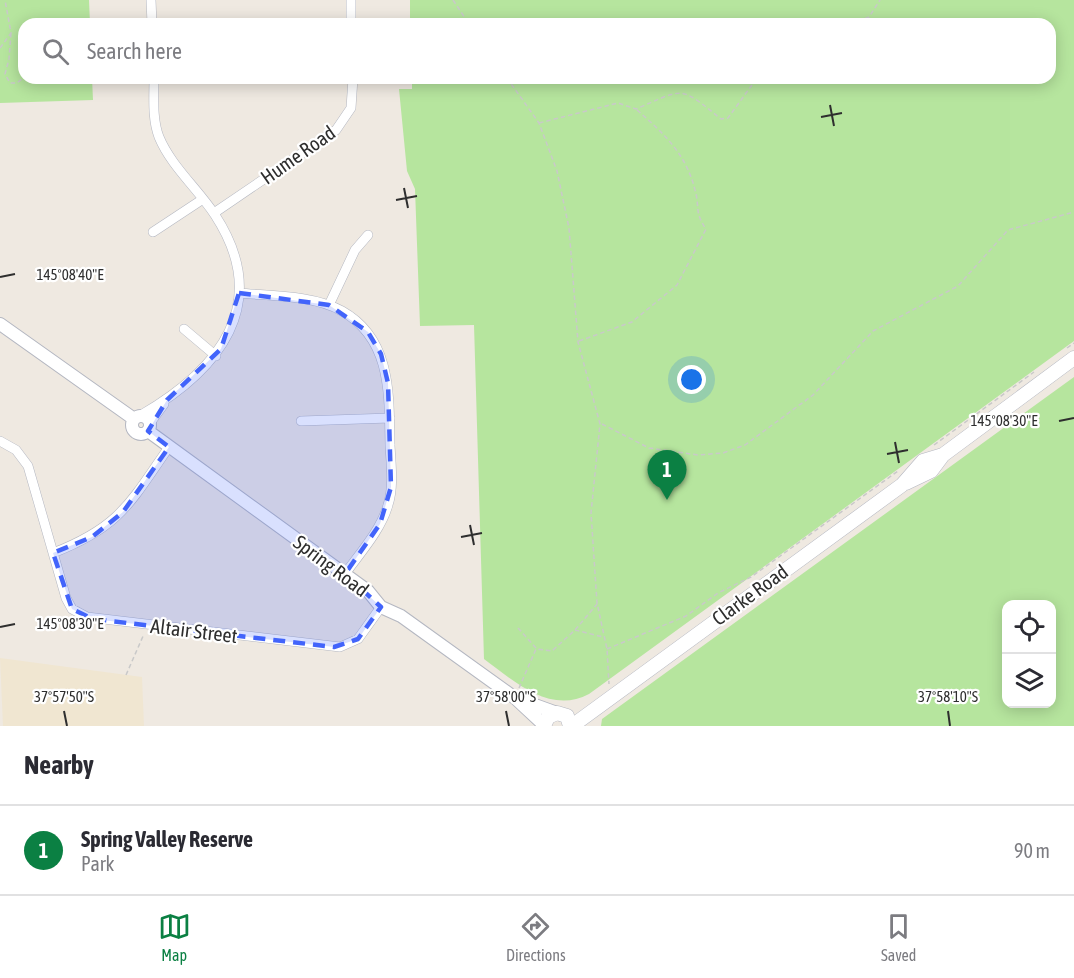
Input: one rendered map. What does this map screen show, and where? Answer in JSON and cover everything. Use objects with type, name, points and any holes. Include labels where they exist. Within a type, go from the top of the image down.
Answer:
[{"type":"main road","name":"Clarke Road","points":[[571,726],[582,721],[603,701],[902,485],[923,461],[1069,354]]},
{"type":"main road","name":"Clarke Road","points":[[558,713],[603,701]]},
{"type":"main road","points":[[544,726],[548,717],[558,713],[567,716],[571,726]]},
{"type":"street","points":[[151,0],[152,18]]},
{"type":"street","points":[[351,0],[351,18]]},
{"type":"street","points":[[143,422],[216,356],[232,324],[239,293],[234,254],[213,213],[167,153],[158,134],[154,84]]},
{"type":"street","name":"Hume Road","points":[[213,213],[336,130],[351,108],[353,84]]},
{"type":"street","points":[[153,232],[203,199]]},
{"type":"street","points":[[329,305],[355,250],[368,235]]},
{"type":"street","points":[[239,293],[329,305],[359,323],[375,343],[385,368],[390,417],[392,487],[388,507],[380,524],[345,574]]},
{"type":"street","name":"Spring Road","points":[[0,324],[143,422],[169,447],[368,591],[381,607],[398,614],[515,698],[544,726]]},
{"type":"street","points":[[184,329],[216,356]]},
{"type":"street","points":[[301,421],[390,417]]},
{"type":"street","name":"Altair Street","points":[[0,441],[16,450],[28,466],[66,598],[76,612],[93,619],[340,647],[358,639],[381,607]]},
{"type":"street","points":[[53,553],[92,537],[116,519],[169,447]]},
{"type":"street","name":"Spring Road","points":[[515,698],[558,713]]},
{"type":"path","points":[[5,0],[10,33],[9,59],[5,74],[10,83],[18,82]]},
{"type":"path","points":[[453,0],[465,18]]},
{"type":"path","points":[[866,18],[880,0]]},
{"type":"path","points":[[0,48],[10,33]]},
{"type":"path","points":[[511,84],[539,123],[557,171],[569,228],[578,342],[600,423],[591,513],[597,603],[607,649],[603,701]]},
{"type":"path","points":[[636,109],[677,91],[691,95],[721,119],[728,118],[751,84]]},
{"type":"path","points":[[539,123],[618,103],[636,109],[669,138],[686,162],[696,192],[696,215],[706,229],[677,285],[632,322],[578,342]]},
{"type":"path","points":[[600,423],[649,448],[698,455],[723,453],[744,445],[813,395],[873,331],[958,286],[1008,230],[1074,212]]},
{"type":"path","points":[[1069,354],[1074,343]]},
{"type":"path","points":[[937,451],[1036,371]]},
{"type":"path","points":[[607,649],[686,616],[718,593],[751,577],[903,467]]},
{"type":"path","points":[[518,628],[536,649],[552,651],[576,630],[597,603]]},
{"type":"path","points":[[126,675],[148,625]]},
{"type":"path","points":[[576,630],[604,637]]},
{"type":"path","points":[[515,698],[536,649]]},
{"type":"highlighted area","points":[[239,293],[329,305],[368,332],[381,354],[388,383],[391,487],[380,524],[345,574],[381,607],[358,639],[334,647],[93,619],[72,609],[53,553],[92,537],[123,512],[169,447],[148,431],[167,400],[221,349]]},
{"type":"shaded area","points":[[0,658],[142,677],[144,726],[3,726]]},
{"type":"green space","points":[[0,0],[89,0],[90,18],[18,18],[18,84],[92,84],[93,100],[0,103]]},
{"type":"green space","points":[[410,0],[1074,0],[1074,341],[589,694],[575,699],[560,700],[533,693],[484,659],[474,325],[420,326],[415,189],[407,171],[399,89],[412,89],[412,84],[1056,84],[1056,18],[410,18]]},
{"type":"green space","points":[[1074,377],[1074,726],[601,726],[602,719]]},
{"type":"place","name":"Spring Valley Reserve","points":[[667,500]]}]
